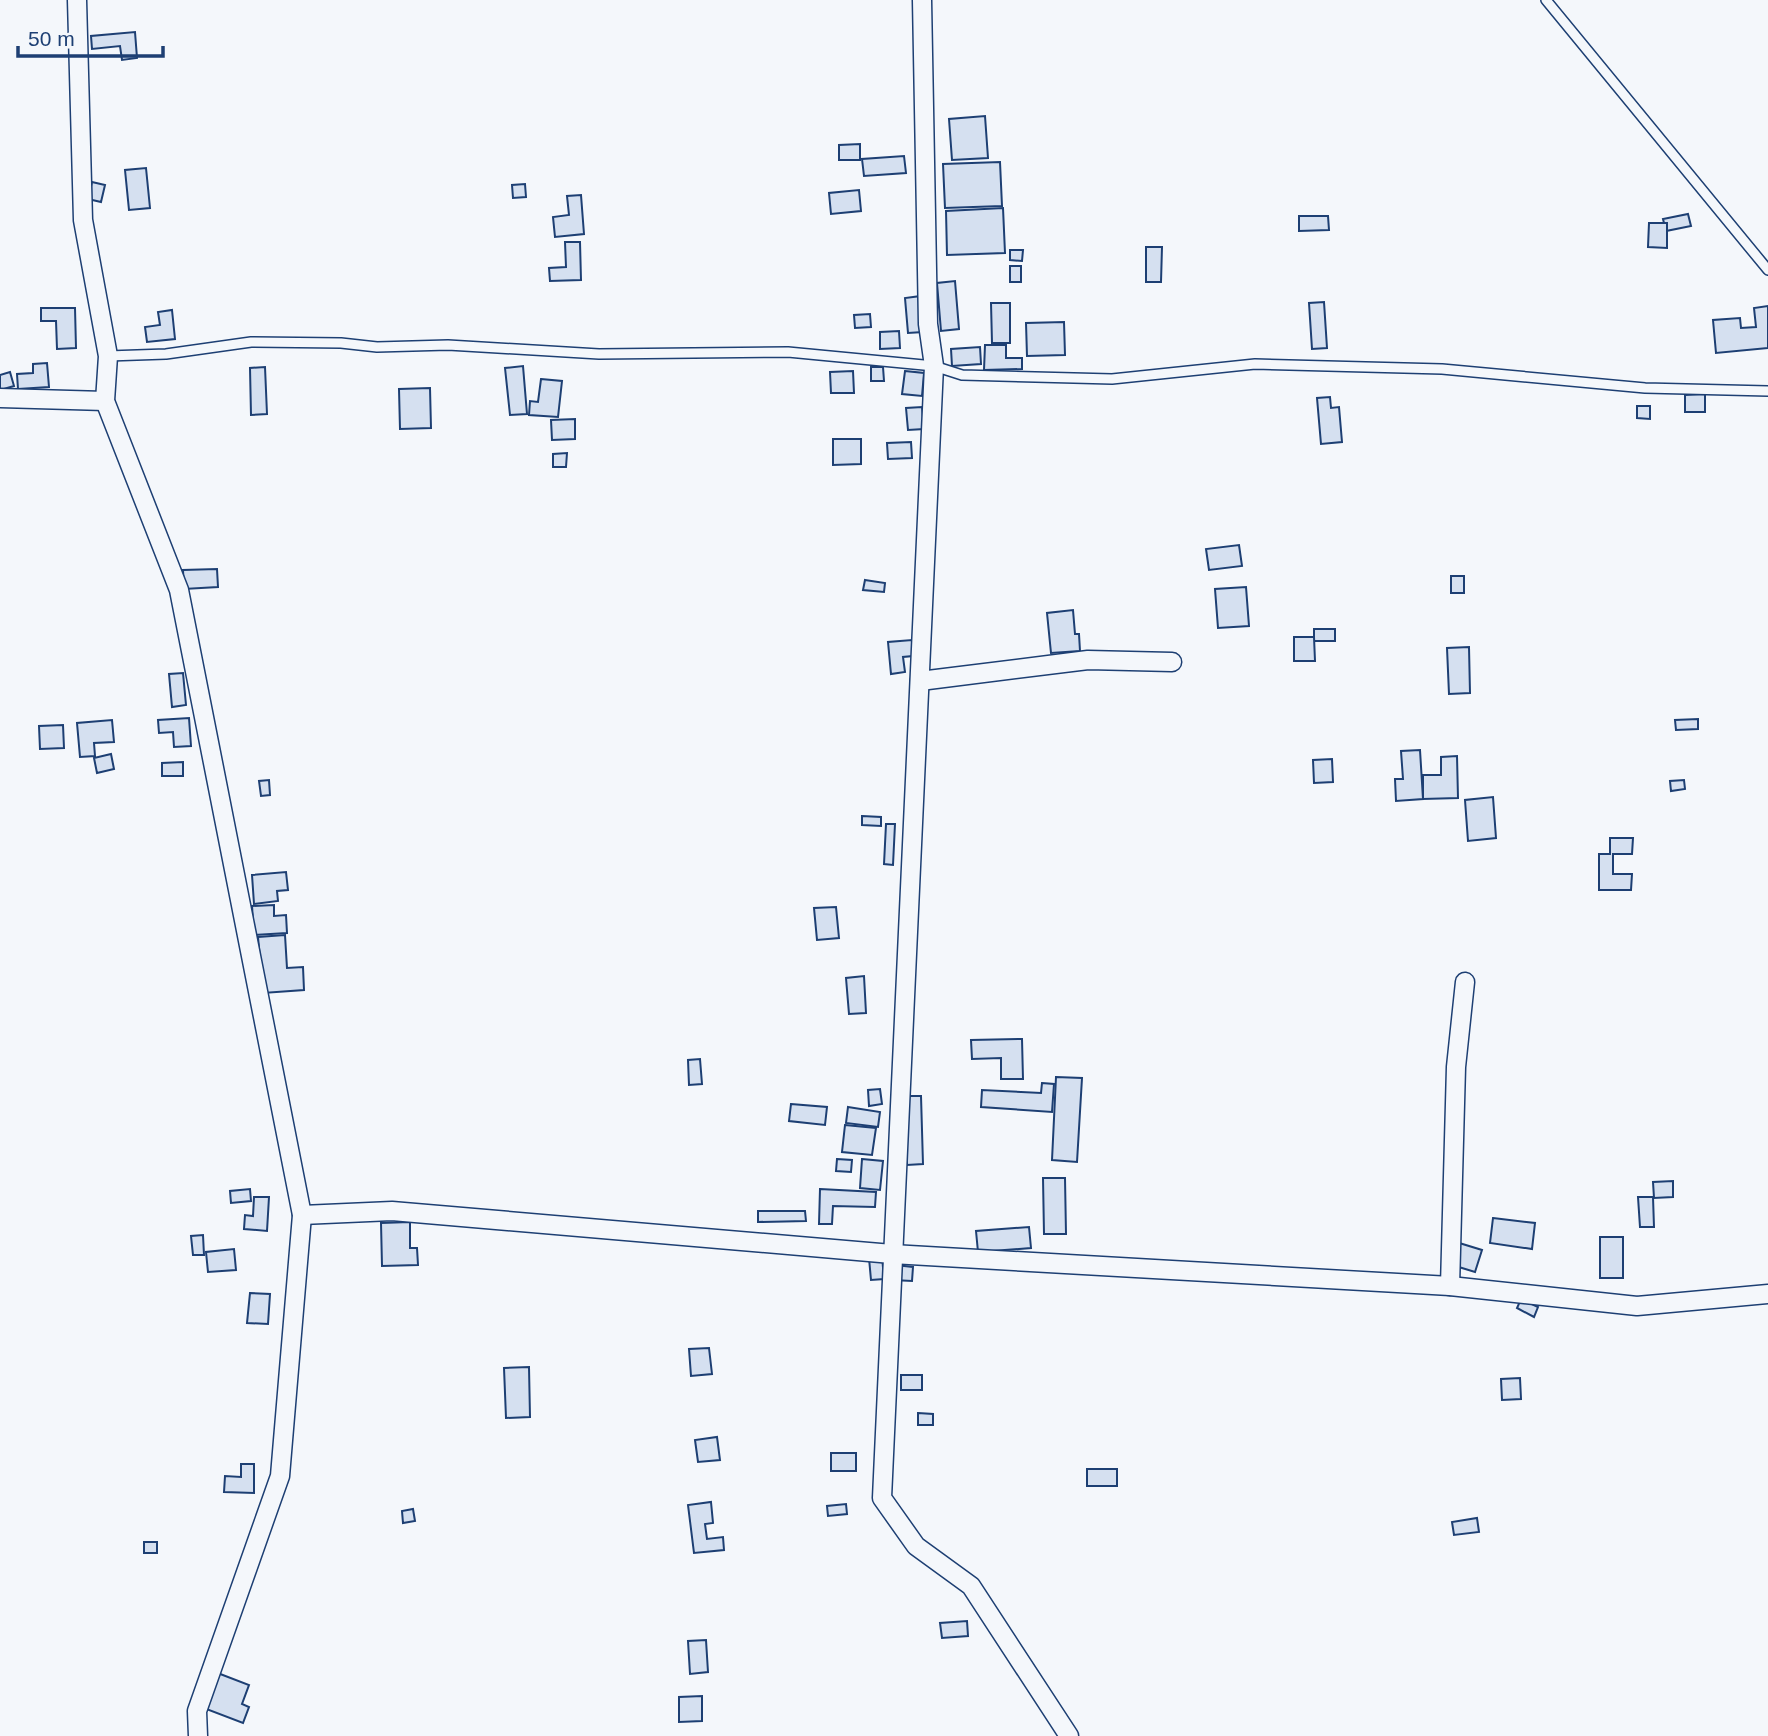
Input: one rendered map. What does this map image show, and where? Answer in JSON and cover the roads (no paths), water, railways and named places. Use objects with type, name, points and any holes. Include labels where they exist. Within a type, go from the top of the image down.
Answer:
[{"type":"street","points":[[77,0],[83,220],[108,356],[105,401],[179,590],[302,1215],[279,1476],[197,1711],[198,1736]]},
{"type":"street","points":[[922,0],[928,324],[934,366],[882,1498],[916,1546],[971,1586],[1069,1736]]},
{"type":"street","points":[[0,398],[105,401]]},
{"type":"street","points":[[920,681],[1088,660],[1172,662]]},
{"type":"street","points":[[1450,1286],[1456,1067],[1465,982]]},
{"type":"street","points":[[302,1215],[392,1211],[892,1254],[1450,1286],[1637,1306],[1768,1294]]},
{"type":"lane","points":[[1546,0],[1768,270]]},
{"type":"lane","points":[[108,356],[166,354],[251,342],[377,347],[448,345],[599,354],[788,352],[934,366],[962,375],[1112,379],[1255,364],[1442,369],[1645,388],[1768,391]]}]
